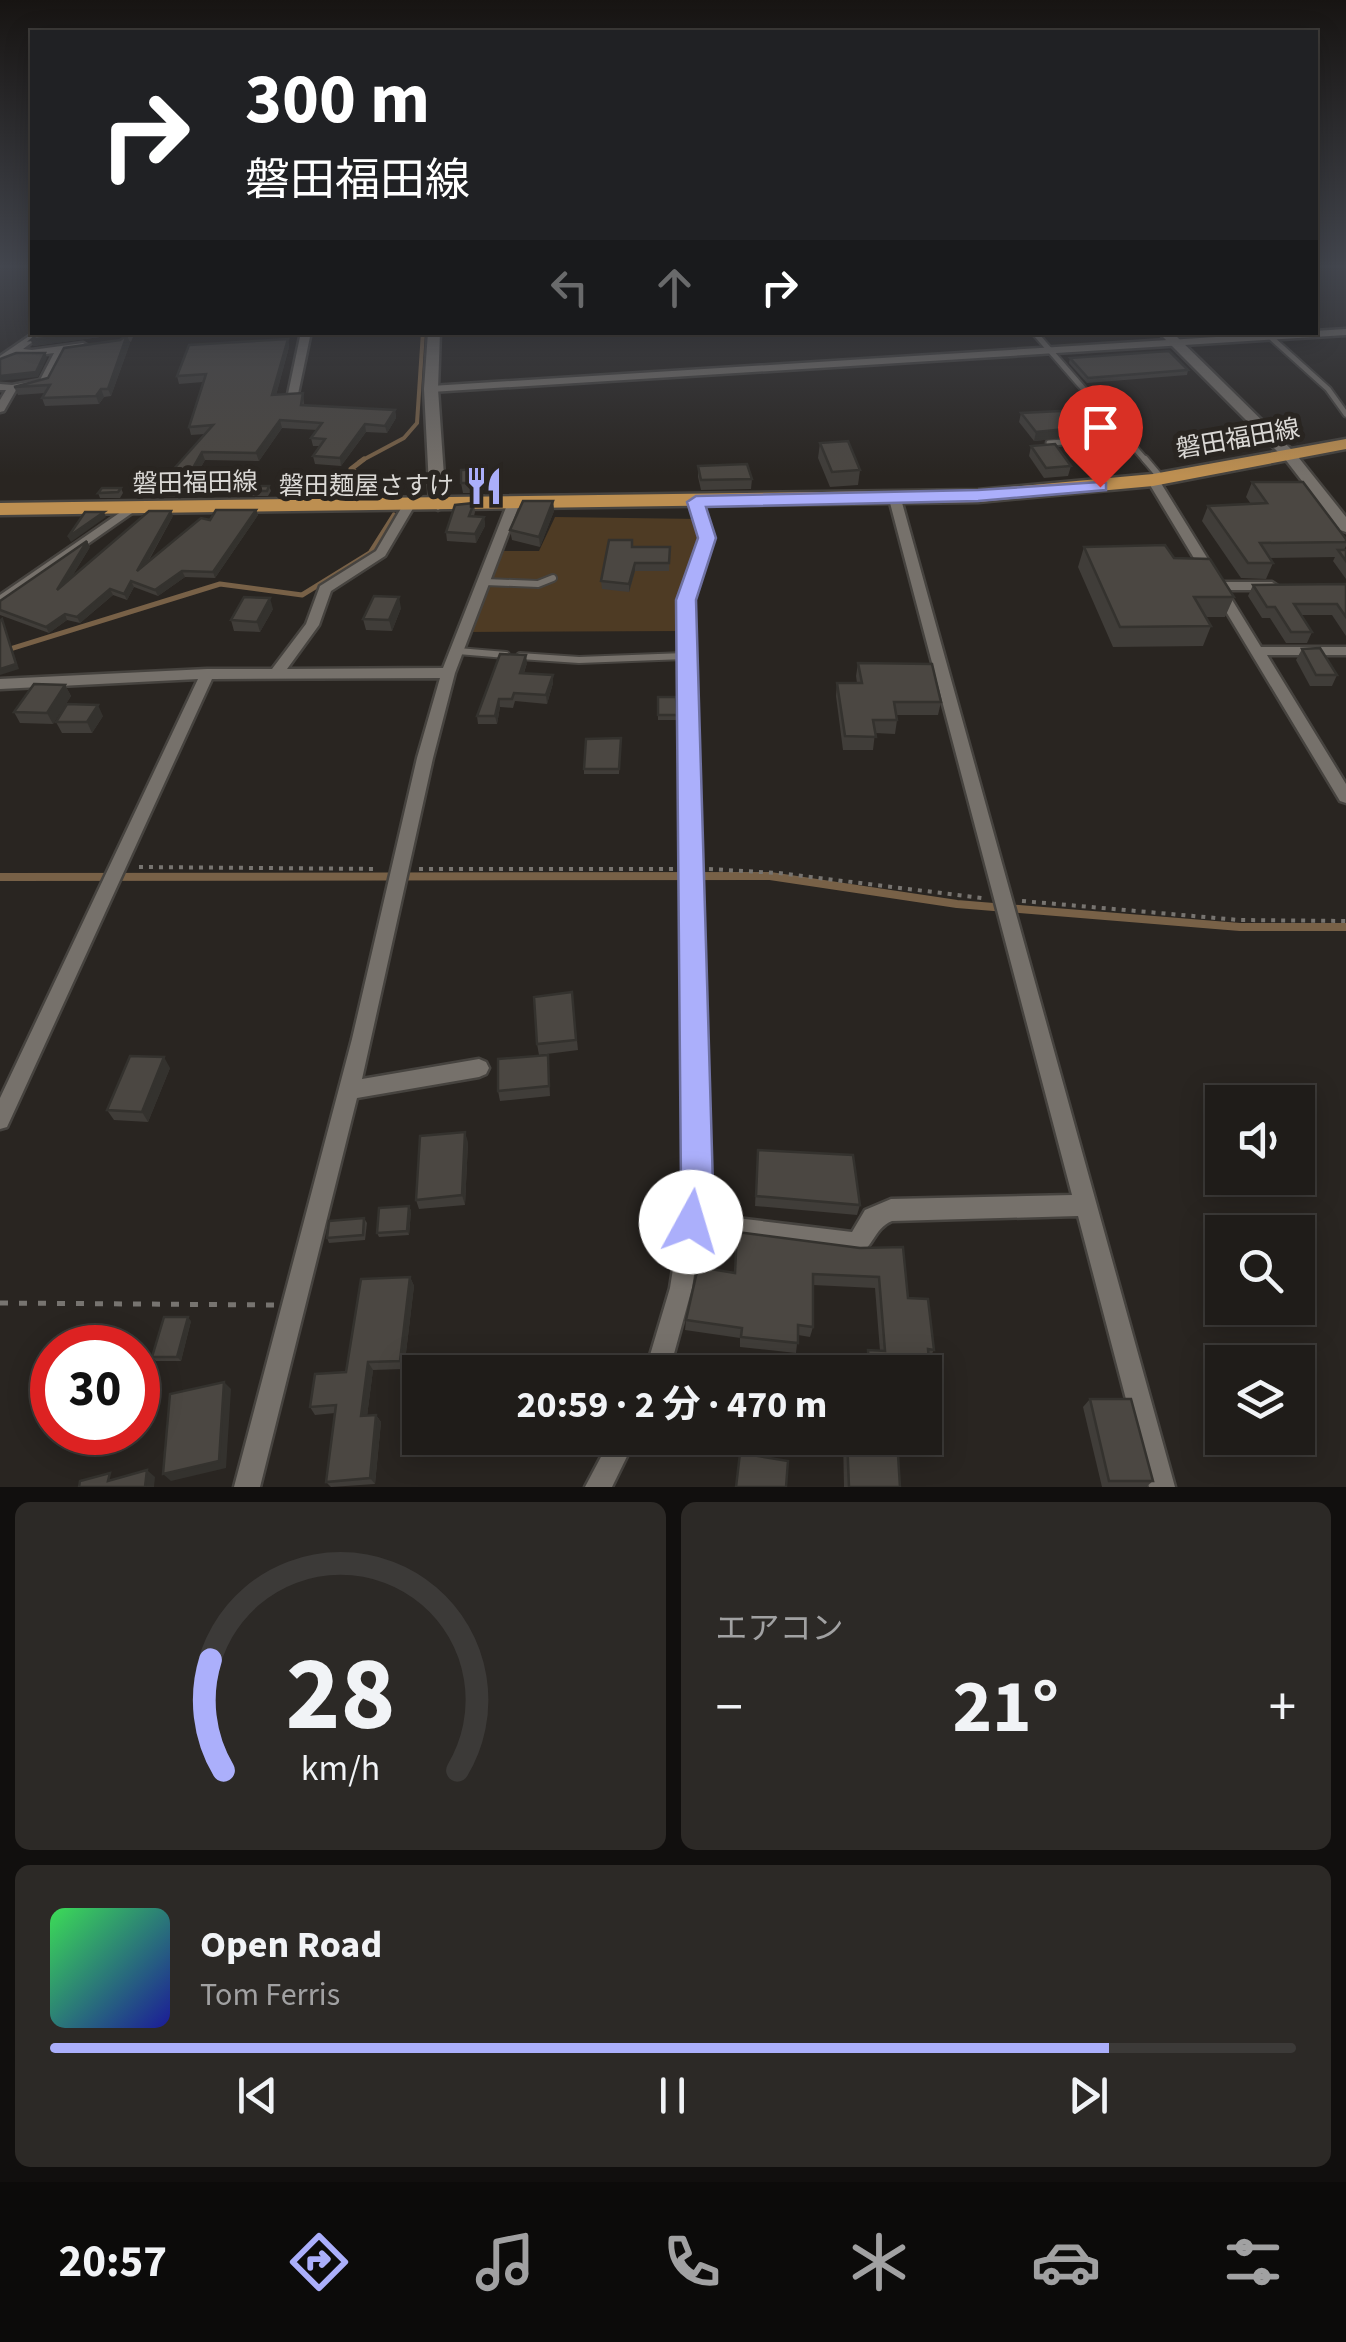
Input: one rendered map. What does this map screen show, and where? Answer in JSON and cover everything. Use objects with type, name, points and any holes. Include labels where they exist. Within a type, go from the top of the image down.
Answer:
[{"type":"main road","name":"磐田福田線","points":[[0,509],[696,502],[1037,492],[1157,479],[1346,444]]},
{"type":"street","points":[[0,360],[34,337]]},
{"type":"street","points":[[292,394],[305,337]]},
{"type":"street","points":[[434,337],[430,389],[438,505]]},
{"type":"street","points":[[430,389],[1048,349],[1164,337]]},
{"type":"street","points":[[1168,337],[1290,456],[1346,527]]},
{"type":"street","points":[[14,350],[92,345]]},
{"type":"street","points":[[0,409],[6,387],[44,382],[61,349]]},
{"type":"street","points":[[1157,479],[1346,797]]},
{"type":"street","points":[[895,498],[1162,1487]]},
{"type":"street","points":[[662,1355],[682,1288],[697,1186],[686,600],[707,538],[696,502]]},
{"type":"street","points":[[247,1487],[349,1090],[401,877],[425,758],[448,674],[513,505]]},
{"type":"street","points":[[276,674],[312,625],[325,589],[381,553],[409,506]]},
{"type":"street","points":[[0,600],[131,509]]},
{"type":"street","points":[[1218,586],[1291,586]]},
{"type":"street","points":[[1257,651],[1346,651]]},
{"type":"street","points":[[0,684],[208,674],[448,674]]},
{"type":"street","points":[[0,1120],[208,674]]},
{"type":"street","points":[[0,696],[21,683]]},
{"type":"street","points":[[349,1090],[479,1068]]},
{"type":"street","points":[[691,1222],[858,1244],[873,1218],[891,1210],[1085,1205]]},
{"type":"street","points":[[598,1487],[615,1455]]},
{"type":"lane","points":[[1038,337],[1157,479]]},
{"type":"lane","points":[[1271,337],[1328,389],[1346,414]]},
{"type":"lane","points":[[1049,443],[1126,438]]},
{"type":"lane","points":[[484,582],[538,584],[552,578]]},
{"type":"lane","points":[[458,651],[578,660],[686,656]]},
{"type":"path","points":[[118,866],[401,877],[691,877],[769,870],[1004,908],[1346,921]]},
{"type":"path","points":[[0,1303],[294,1305]]},
{"type":"shaded area","points":[[555,517],[701,519],[704,545],[686,631],[465,632],[504,551],[539,551]]},
{"type":"building","points":[[126,337],[108,389],[101,389],[96,396],[42,398],[50,385],[14,387],[48,378],[64,348]]},
{"type":"building","points":[[288,339],[272,395],[303,393],[301,405],[395,410],[385,426],[365,424],[340,458],[313,456],[325,439],[311,438],[322,423],[280,420],[256,453],[202,452],[181,489],[156,489],[166,472],[171,472],[213,425],[189,427],[206,374],[177,376],[189,345]]},
{"type":"building","points":[[1169,351],[1188,370],[1088,378],[1070,358]]},
{"type":"building","points":[[16,353],[45,353],[36,372],[0,376],[0,359]]},
{"type":"building","points":[[1101,409],[1114,424],[1036,432],[1021,413]]},
{"type":"building","points":[[848,441],[860,470],[832,472],[820,443]]},
{"type":"building","points":[[1055,444],[1071,466],[1046,468],[1031,446]]},
{"type":"building","points":[[747,464],[752,479],[701,480],[698,466]]},
{"type":"building","points":[[485,469],[480,483],[461,483],[461,470]]},
{"type":"building","points":[[1252,482],[1303,482],[1346,542],[1260,543],[1273,563],[1248,563],[1208,506],[1267,503]]},
{"type":"building","points":[[231,486],[269,486],[267,491],[228,491]]},
{"type":"building","points":[[102,488],[121,488],[118,492],[98,493]]},
{"type":"building","points":[[523,501],[553,501],[539,537],[510,530]]},
{"type":"building","points":[[474,503],[469,516],[484,517],[475,534],[446,532],[455,505]]},
{"type":"building","points":[[216,510],[256,510],[213,572],[182,571],[155,590],[131,581],[124,594],[110,589],[77,617],[65,614],[46,627],[0,610],[0,601],[87,541],[57,590],[149,511],[171,511],[137,571],[201,518],[210,520]]},
{"type":"building","points":[[85,512],[104,512],[68,537]]},
{"type":"building","points":[[609,540],[632,540],[632,547],[670,547],[669,563],[635,563],[629,584],[601,581]]},
{"type":"building","points":[[1165,545],[1174,558],[1210,559],[1234,597],[1194,597],[1211,626],[1120,627],[1084,547]]},
{"type":"building","points":[[1346,584],[1346,617],[1337,604],[1294,604],[1312,632],[1291,632],[1275,607],[1267,607],[1253,585]]},
{"type":"building","points":[[374,596],[399,597],[389,620],[363,619]]},
{"type":"building","points":[[244,597],[270,598],[257,622],[231,620]]},
{"type":"building","points":[[0,621],[16,664],[0,669]]},
{"type":"building","points":[[1320,648],[1337,675],[1316,675],[1302,649]]},
{"type":"building","points":[[500,654],[526,655],[520,673],[553,675],[546,695],[514,693],[512,699],[499,699],[495,716],[477,716]]},
{"type":"building","points":[[858,663],[932,664],[941,702],[894,702],[897,720],[873,720],[876,737],[845,736],[837,683],[862,683]]},
{"type":"building","points":[[34,684],[65,685],[47,713],[14,712]]},
{"type":"building","points":[[658,697],[676,697],[677,715],[658,715]]},
{"type":"building","points":[[67,704],[98,705],[87,722],[56,722]]},
{"type":"building","points":[[621,738],[619,769],[584,769],[586,739]]},
{"type":"building","points":[[572,992],[576,1040],[537,1044],[534,997]]},
{"type":"building","points":[[548,1055],[549,1086],[498,1091],[498,1059]]},
{"type":"building","points":[[130,1056],[164,1057],[142,1112],[107,1110]]},
{"type":"building","points":[[465,1132],[462,1195],[416,1200],[420,1136]]},
{"type":"building","points":[[758,1150],[853,1155],[860,1205],[756,1196]]},
{"type":"building","points":[[409,1206],[407,1231],[377,1233],[379,1208]]},
{"type":"building","points":[[364,1218],[363,1235],[327,1238],[329,1221]]},
{"type":"building","points":[[737,1232],[860,1248],[903,1247],[908,1298],[928,1299],[934,1350],[928,1349],[928,1355],[868,1355],[868,1350],[885,1351],[879,1277],[813,1274],[813,1327],[798,1325],[798,1343],[741,1337],[742,1328],[686,1320],[698,1267],[735,1273]]},
{"type":"building","points":[[410,1277],[400,1361],[368,1362],[361,1416],[376,1415],[370,1478],[326,1482],[336,1405],[310,1407],[315,1374],[346,1372],[361,1279]]},
{"type":"building","points":[[164,1317],[188,1317],[177,1357],[160,1357]]},
{"type":"building","points":[[224,1382],[219,1461],[163,1474],[170,1394]]},
{"type":"building","points":[[1090,1399],[1131,1399],[1153,1481],[1109,1481]]},
{"type":"building","points":[[740,1455],[788,1461],[786,1487],[736,1487]]},
{"type":"building","points":[[848,1455],[898,1455],[900,1487],[849,1487]]},
{"type":"building","points":[[147,1470],[145,1487],[79,1487],[80,1481],[110,1473],[108,1481]]},
{"type":"waterway","points":[[363,460],[404,438],[417,423],[423,337]]},
{"type":"waterway","points":[[359,462],[363,460]]},
{"type":"waterway","points":[[363,460],[351,469],[392,497]]},
{"type":"waterway","points":[[0,652],[220,584],[302,595],[370,553],[394,515]]},
{"type":"waterway","points":[[0,877],[770,876],[957,904],[1240,927],[1346,927]]},
{"type":"place","name":"磐田麺屋さすけ","points":[[484,486]]},
{"type":"route","points":[[691,1222],[697,1186],[686,600],[707,538],[696,502],[978,496],[1100,487]]}]
